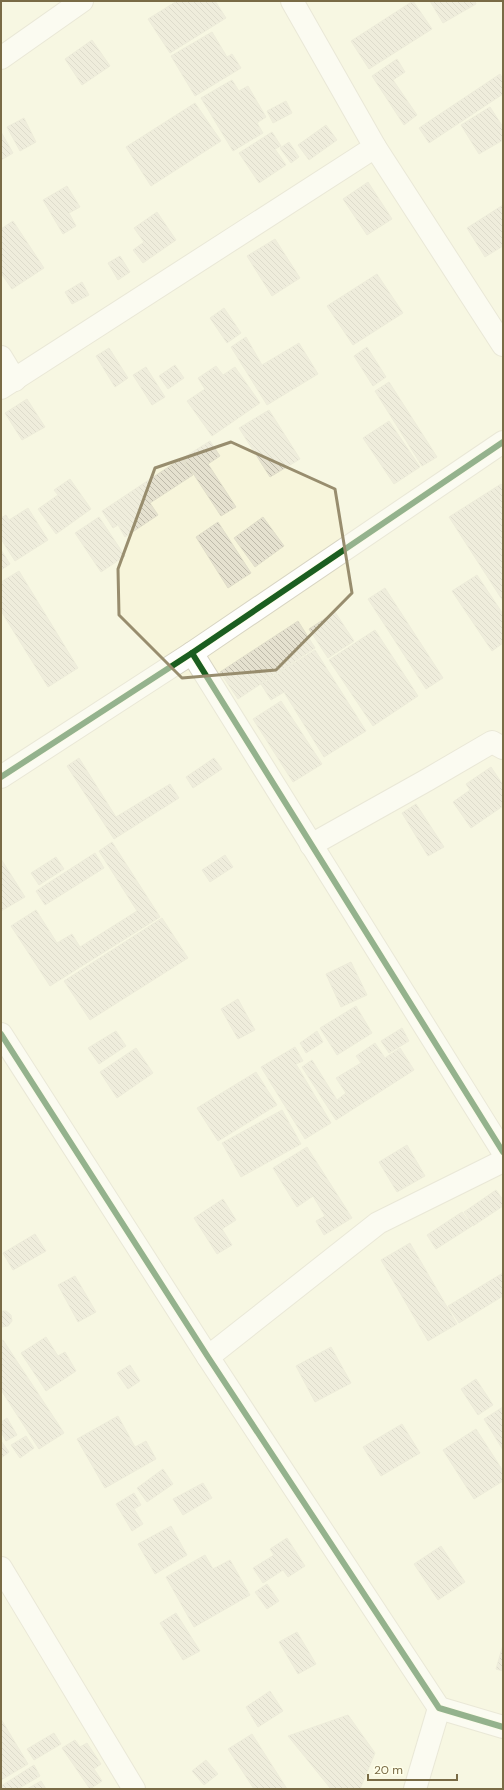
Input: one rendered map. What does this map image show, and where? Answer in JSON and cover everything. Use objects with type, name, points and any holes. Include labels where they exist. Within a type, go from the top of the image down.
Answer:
[{"type":"street","points":[[1,58],[82,1]]},
{"type":"street","points":[[292,1],[375,147],[503,345]]},
{"type":"street","points":[[1,357],[8,384],[375,147]]},
{"type":"street","points":[[1,777],[192,653],[503,442]]},
{"type":"street","points":[[192,653],[503,1152]]},
{"type":"street","points":[[311,845],[492,742],[503,748]]},
{"type":"street","points":[[1,1034],[208,1357],[439,1708],[503,1727]]},
{"type":"street","points":[[208,1357],[378,1223],[503,1161]]},
{"type":"street","points":[[1,1568],[134,1789]]},
{"type":"street","points":[[415,1789],[439,1708]]},
{"type":"highlighted area","points":[[231,442],[335,489],[352,593],[276,670],[182,678],[119,615],[118,569],[155,468]]},
{"type":"shaded area","points":[[1,1],[503,1],[503,1789],[1,1789]]},
{"type":"building","points":[[177,1],[215,1],[226,18],[170,53],[148,19]]},
{"type":"building","points":[[413,1],[432,29],[369,69],[351,41]]},
{"type":"building","points":[[430,1],[475,1],[476,4],[443,23]]},
{"type":"building","points":[[212,32],[227,57],[232,54],[241,68],[195,96],[171,56]]},
{"type":"building","points":[[92,40],[110,66],[82,85],[65,59]]},
{"type":"building","points":[[397,59],[405,72],[393,80],[417,115],[404,125],[372,76]]},
{"type":"building","points":[[500,74],[503,79],[503,94],[429,143],[419,128]]},
{"type":"building","points":[[232,80],[239,91],[248,86],[266,117],[257,123],[263,133],[233,151],[201,98]]},
{"type":"building","points":[[286,101],[292,113],[273,123],[267,111]]},
{"type":"building","points":[[195,103],[221,141],[151,186],[126,147]]},
{"type":"building","points":[[490,107],[503,127],[503,140],[479,154],[461,125]]},
{"type":"building","points":[[24,118],[36,142],[20,151],[7,127]]},
{"type":"building","points":[[326,125],[337,140],[309,160],[298,145]]},
{"type":"building","points":[[1,132],[13,153],[1,160]]},
{"type":"building","points":[[272,132],[281,146],[275,149],[286,165],[259,183],[239,153]]},
{"type":"building","points":[[289,142],[299,157],[291,163],[280,148]]},
{"type":"building","points":[[368,182],[392,219],[367,235],[343,199]]},
{"type":"building","points":[[67,186],[80,207],[69,213],[76,226],[63,234],[43,200]]},
{"type":"building","points":[[503,205],[503,246],[485,257],[467,228]]},
{"type":"building","points":[[157,212],[176,240],[143,263],[133,250],[144,242],[134,228]]},
{"type":"building","points":[[13,221],[44,268],[12,289],[1,273],[1,229]]},
{"type":"building","points":[[275,239],[300,278],[272,296],[247,256]]},
{"type":"building","points":[[120,256],[130,272],[118,280],[108,263]]},
{"type":"building","points":[[377,274],[403,313],[353,345],[327,306]]},
{"type":"building","points":[[82,282],[89,295],[72,304],[65,292]]},
{"type":"building","points":[[224,308],[241,333],[227,343],[210,318]]},
{"type":"building","points":[[246,337],[262,365],[299,343],[318,374],[267,405],[231,347]]},
{"type":"building","points":[[367,347],[386,377],[373,386],[354,356]]},
{"type":"building","points":[[109,348],[128,378],[115,387],[96,356]]},
{"type":"building","points":[[175,365],[184,378],[168,389],[159,376]]},
{"type":"building","points":[[216,366],[223,375],[235,367],[260,403],[212,436],[187,401],[205,389],[198,378]]},
{"type":"building","points":[[146,367],[165,397],[152,405],[133,375]]},
{"type":"building","points":[[389,382],[437,457],[422,466],[375,391]]},
{"type":"building","points":[[27,399],[45,427],[22,440],[5,413]]},
{"type":"building","points":[[269,410],[300,459],[270,477],[239,428]]},
{"type":"building","points":[[389,421],[420,467],[394,484],[363,438]]},
{"type":"building","points":[[210,441],[220,456],[208,464],[236,507],[221,516],[183,458]]},
{"type":"building","points":[[182,458],[193,475],[150,503],[158,515],[125,537],[118,525],[113,528],[102,511]]},
{"type":"building","points":[[70,479],[91,509],[56,534],[38,509],[58,495],[54,490]]},
{"type":"building","points":[[501,484],[503,487],[503,601],[449,517]]},
{"type":"building","points":[[28,508],[48,540],[15,561],[1,539],[1,518],[6,515],[9,520]]},
{"type":"building","points":[[99,517],[125,556],[101,572],[75,533]]},
{"type":"building","points":[[263,517],[284,546],[255,567],[234,538]]},
{"type":"building","points":[[218,522],[251,573],[228,588],[196,537]]},
{"type":"building","points":[[1,550],[10,564],[1,570]]},
{"type":"building","points":[[19,571],[78,668],[48,687],[1,611],[1,582]]},
{"type":"building","points":[[477,575],[503,614],[503,643],[492,651],[452,591]]},
{"type":"building","points":[[385,588],[443,678],[426,689],[368,599]]},
{"type":"building","points":[[335,612],[354,641],[328,658],[309,629]]},
{"type":"building","points":[[298,621],[315,648],[238,699],[220,672]]},
{"type":"building","points":[[375,630],[418,696],[373,726],[329,660]]},
{"type":"building","points":[[315,650],[366,731],[324,757],[284,692],[271,700],[261,684]]},
{"type":"building","points":[[281,701],[322,764],[293,782],[253,719]]},
{"type":"building","points":[[79,758],[116,817],[170,784],[179,798],[114,839],[67,766]]},
{"type":"building","points":[[214,758],[222,769],[193,788],[186,777]]},
{"type":"building","points":[[491,767],[503,785],[503,806],[471,828],[453,802],[470,790],[466,784]]},
{"type":"building","points":[[416,804],[444,847],[428,856],[402,813]]},
{"type":"building","points":[[112,842],[160,917],[50,986],[11,926],[36,910],[57,943],[72,934],[80,947],[137,911],[99,851]]},
{"type":"building","points":[[95,853],[104,868],[45,905],[36,891]]},
{"type":"building","points":[[225,855],[233,867],[210,882],[202,870]]},
{"type":"building","points":[[56,857],[64,869],[39,885],[31,873]]},
{"type":"building","points":[[1,859],[25,897],[1,911]]},
{"type":"building","points":[[162,918],[188,958],[90,1020],[64,981]]},
{"type":"building","points":[[351,962],[367,995],[341,1007],[326,974]]},
{"type":"building","points":[[238,999],[255,1030],[238,1039],[221,1009]]},
{"type":"building","points":[[356,1006],[372,1033],[337,1055],[320,1028]]},
{"type":"building","points":[[402,1028],[409,1041],[389,1053],[381,1041]]},
{"type":"building","points":[[116,1031],[126,1046],[99,1064],[88,1048]]},
{"type":"building","points":[[317,1031],[323,1042],[306,1053],[300,1043]]},
{"type":"building","points":[[375,1043],[385,1058],[400,1048],[414,1070],[336,1120],[302,1067],[312,1060],[337,1100],[346,1093],[336,1078],[361,1063],[356,1056]]},
{"type":"building","points":[[295,1047],[303,1061],[296,1064],[331,1123],[305,1139],[261,1067]]},
{"type":"building","points":[[136,1048],[153,1073],[117,1098],[100,1072]]},
{"type":"building","points":[[256,1072],[277,1105],[218,1141],[197,1108]]},
{"type":"building","points":[[282,1110],[301,1144],[241,1177],[222,1143]]},
{"type":"building","points":[[407,1145],[425,1176],[397,1192],[379,1162]]},
{"type":"building","points":[[307,1147],[352,1218],[324,1235],[316,1221],[325,1216],[313,1196],[297,1207],[273,1168]]},
{"type":"building","points":[[496,1190],[503,1200],[503,1206],[473,1226],[464,1212]]},
{"type":"building","points":[[223,1199],[236,1220],[222,1229],[232,1245],[217,1254],[194,1218]]},
{"type":"building","points":[[462,1212],[472,1226],[436,1249],[427,1235]]},
{"type":"building","points":[[35,1234],[46,1251],[13,1270],[3,1253]]},
{"type":"building","points":[[410,1243],[457,1324],[428,1341],[381,1260]]},
{"type":"building","points":[[503,1273],[503,1296],[459,1323],[448,1306]]},
{"type":"building","points":[[75,1276],[96,1312],[78,1322],[58,1285]]},
{"type":"building","points":[[1,1311],[6,1311],[11,1315],[12,1321],[8,1326],[1,1327]]},
{"type":"building","points":[[46,1337],[58,1356],[65,1352],[76,1371],[46,1391],[21,1353]]},
{"type":"building","points":[[3,1340],[64,1433],[39,1449],[1,1390],[1,1341]]},
{"type":"building","points":[[331,1347],[351,1383],[315,1402],[296,1366]]},
{"type":"building","points":[[130,1365],[140,1381],[128,1389],[117,1373]]},
{"type":"building","points":[[476,1379],[493,1405],[478,1415],[461,1389]]},
{"type":"building","points":[[503,1407],[503,1450],[484,1419]]},
{"type":"building","points":[[118,1416],[135,1447],[146,1441],[156,1459],[105,1488],[77,1439]]},
{"type":"building","points":[[7,1418],[17,1435],[6,1441],[1,1432],[1,1422]]},
{"type":"building","points":[[402,1424],[420,1453],[381,1476],[363,1447]]},
{"type":"building","points":[[476,1429],[503,1471],[503,1481],[474,1499],[443,1450]]},
{"type":"building","points":[[26,1436],[34,1448],[20,1458],[11,1445]]},
{"type":"building","points":[[1,1441],[9,1452],[1,1458]]},
{"type":"building","points":[[163,1469],[173,1484],[147,1502],[137,1488]]},
{"type":"building","points":[[203,1483],[212,1498],[183,1515],[173,1499]]},
{"type":"building","points":[[134,1493],[141,1505],[134,1509],[143,1524],[132,1531],[116,1504]]},
{"type":"building","points":[[171,1526],[187,1555],[155,1574],[138,1544]]},
{"type":"building","points":[[287,1538],[305,1566],[288,1577],[283,1570],[263,1583],[253,1568],[274,1555],[270,1549]]},
{"type":"building","points":[[441,1546],[465,1582],[438,1600],[414,1564]]},
{"type":"building","points":[[205,1555],[213,1569],[230,1560],[250,1595],[194,1627],[166,1577]]},
{"type":"building","points":[[267,1584],[279,1601],[267,1609],[255,1592]]},
{"type":"building","points":[[176,1613],[200,1651],[183,1660],[160,1623]]},
{"type":"building","points":[[297,1632],[316,1664],[298,1674],[279,1642]]},
{"type":"building","points":[[503,1645],[503,1671],[496,1669]]},
{"type":"building","points":[[270,1691],[283,1711],[258,1727],[246,1707]]},
{"type":"building","points":[[348,1715],[375,1753],[360,1789],[331,1789],[288,1736]]},
{"type":"building","points":[[1,1719],[28,1764],[1,1780]]},
{"type":"building","points":[[54,1733],[61,1744],[34,1760],[27,1749]]},
{"type":"building","points":[[252,1734],[287,1789],[254,1789],[228,1749]]},
{"type":"building","points":[[75,1740],[80,1747],[87,1743],[101,1764],[94,1769],[102,1781],[90,1789],[62,1748]]},
{"type":"building","points":[[206,1760],[218,1774],[204,1785],[192,1771]]},
{"type":"building","points":[[34,1765],[40,1776],[18,1789],[2,1789],[1,1786]]},
{"type":"building","points":[[41,1781],[46,1789],[27,1789]]},
{"type":"cycle path","points":[[1,777],[192,653],[503,442]]},
{"type":"cycle path","points":[[192,653],[503,1152]]},
{"type":"cycle path","points":[[1,1034],[208,1357],[439,1708],[503,1727]]}]
